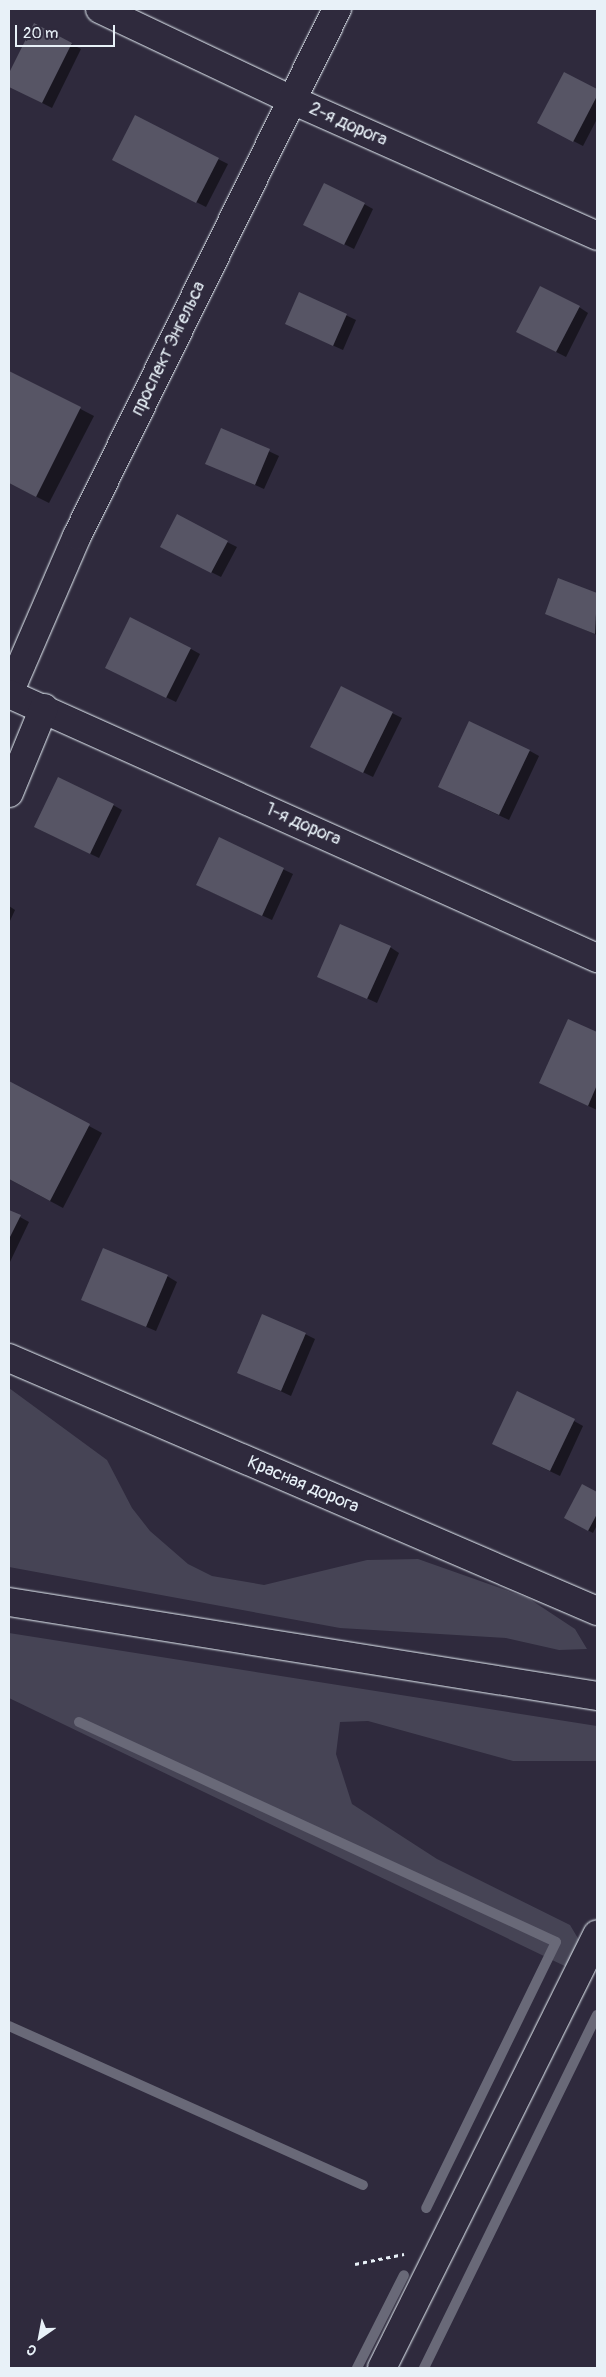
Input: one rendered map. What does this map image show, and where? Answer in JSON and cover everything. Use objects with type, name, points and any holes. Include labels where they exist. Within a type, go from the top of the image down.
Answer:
[{"type":"street","name":"2-я дорога","points":[[100,9],[292,100],[597,236]]},
{"type":"street","name":"проспект Энгельса","points":[[9,693],[77,536],[337,9]]},
{"type":"street","name":"1-я дорога","points":[[9,693],[597,958]]},
{"type":"street","points":[[9,793],[44,708]]},
{"type":"street","name":"Красная дорога","points":[[9,1358],[597,1611]]},
{"type":"street","points":[[9,1602],[597,1696]]},
{"type":"street","points":[[382,2368],[597,1934]]},
{"type":"path","points":[[356,2264],[416,2252],[435,2262]]},
{"type":"shaded area","points":[[9,1388],[107,1460],[132,1508],[150,1531],[188,1564],[212,1576],[264,1585],[367,1560],[418,1559],[528,1598],[575,1629],[587,1649],[559,1650],[506,1638],[340,1628],[9,1567]]},
{"type":"shaded area","points":[[9,1633],[597,1726],[597,1761],[513,1761],[368,1721],[340,1722],[336,1754],[352,1804],[437,1859],[570,1925],[582,1945],[573,1970],[9,1698]]},
{"type":"building","points":[[34,23],[72,43],[42,103],[9,87],[9,73]]},
{"type":"building","points":[[564,72],[597,89],[597,96],[573,142],[537,123]]},
{"type":"building","points":[[135,115],[219,158],[196,203],[112,160]]},
{"type":"building","points":[[324,183],[365,203],[344,245],[303,225]]},
{"type":"building","points":[[540,286],[580,306],[556,352],[516,332]]},
{"type":"building","points":[[299,292],[347,314],[333,346],[285,324]]},
{"type":"building","points":[[9,371],[81,407],[36,497],[9,483]]},
{"type":"building","points":[[221,428],[270,449],[255,485],[205,464]]},
{"type":"building","points":[[177,514],[228,541],[211,573],[160,547]]},
{"type":"building","points":[[558,578],[597,593],[595,634],[545,614]]},
{"type":"building","points":[[130,617],[191,648],[166,698],[105,668]]},
{"type":"building","points":[[341,686],[393,712],[363,773],[310,747]]},
{"type":"building","points":[[469,721],[530,750],[499,815],[438,787]]},
{"type":"building","points":[[58,777],[114,804],[90,854],[34,827]]},
{"type":"building","points":[[219,837],[284,868],[262,916],[196,885]]},
{"type":"building","points":[[340,924],[391,946],[367,999],[317,977]]},
{"type":"building","points":[[568,1019],[597,1032],[597,1085],[588,1106],[539,1083]]},
{"type":"building","points":[[9,1081],[90,1124],[50,1201],[9,1179]]},
{"type":"building","points":[[9,1210],[21,1215],[9,1239]]},
{"type":"building","points":[[103,1248],[168,1275],[146,1327],[81,1300]]},
{"type":"building","points":[[262,1314],[306,1333],[281,1391],[237,1373]]},
{"type":"building","points":[[517,1391],[575,1419],[550,1471],[492,1444]]},
{"type":"building","points":[[582,1484],[597,1492],[597,1514],[588,1531],[564,1518]]},
{"type":"waterway","points":[[79,1722],[556,1942],[426,2208]]},
{"type":"waterway","points":[[424,2368],[597,2015]]},
{"type":"waterway","points":[[9,2026],[363,2185]]},
{"type":"waterway","points":[[357,2368],[404,2275]]}]
